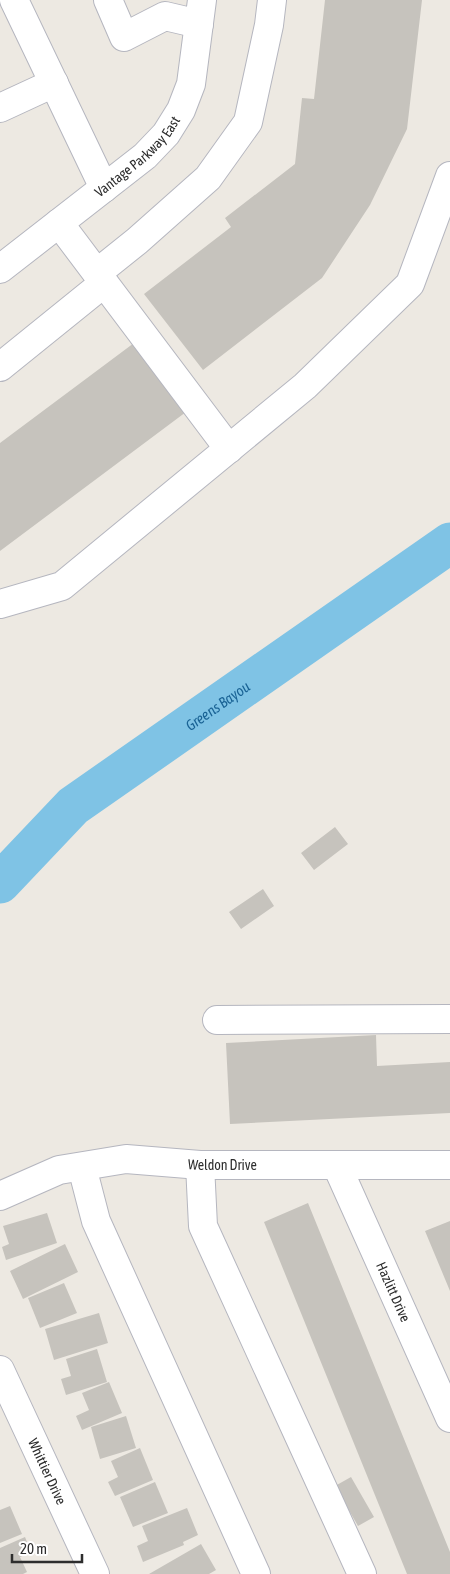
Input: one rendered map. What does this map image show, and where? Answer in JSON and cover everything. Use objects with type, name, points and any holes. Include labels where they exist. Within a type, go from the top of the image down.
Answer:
[{"type":"street","points":[[14,0],[104,188]]},
{"type":"street","points":[[108,0],[124,37],[163,8],[200,12]]},
{"type":"street","points":[[0,368],[101,278],[137,241],[208,178],[248,122],[269,25],[272,0]]},
{"type":"street","name":"Vantage Parkway East","points":[[0,269],[145,156],[166,134],[181,110],[191,84],[200,12]]},
{"type":"street","points":[[0,108],[54,83]]},
{"type":"street","points":[[0,604],[62,586],[305,386],[410,284],[450,176]]},
{"type":"street","points":[[60,223],[229,449]]},
{"type":"street","points":[[217,1020],[450,1019]]},
{"type":"street","name":"Weldon Drive","points":[[0,1196],[59,1170],[126,1159],[200,1165],[450,1165]]},
{"type":"street","points":[[200,1165],[203,1226],[362,1574]]},
{"type":"street","name":"Hazlitt Drive","points":[[337,1166],[450,1418]]},
{"type":"street","points":[[82,1167],[96,1221],[256,1574]]},
{"type":"street","name":"Whittier Drive","points":[[0,1370],[95,1574]]},
{"type":"building","points":[[325,0],[422,0],[407,129],[370,205],[322,278],[203,370],[144,294],[231,227],[225,218],[295,164],[302,98],[314,99]]},
{"type":"building","points":[[134,343],[186,412],[0,551],[0,443]]},
{"type":"building","points":[[335,827],[348,844],[314,870],[301,853]]},
{"type":"building","points":[[263,889],[274,906],[241,929],[229,912]]},
{"type":"building","points":[[376,1035],[377,1066],[450,1062],[450,1113],[230,1124],[226,1043]]},
{"type":"building","points":[[308,1203],[450,1552],[450,1574],[407,1574],[264,1222]]},
{"type":"building","points":[[47,1213],[57,1243],[6,1260],[2,1247],[9,1244],[3,1226]]},
{"type":"building","points":[[450,1221],[450,1291],[425,1231]]},
{"type":"building","points":[[65,1244],[78,1272],[23,1299],[10,1271]]},
{"type":"building","points":[[64,1283],[77,1313],[40,1328],[28,1298]]},
{"type":"building","points":[[99,1313],[108,1343],[54,1360],[45,1329]]},
{"type":"building","points":[[97,1349],[107,1382],[66,1395],[61,1379],[71,1376],[66,1359]]},
{"type":"building","points":[[109,1382],[122,1413],[82,1430],[76,1416],[89,1410],[82,1393]]},
{"type":"building","points":[[126,1416],[136,1448],[100,1459],[91,1427]]},
{"type":"building","points":[[140,1448],[153,1480],[115,1496],[108,1482],[118,1477],[111,1461]]},
{"type":"building","points":[[351,1477],[374,1517],[358,1526],[335,1486]]},
{"type":"building","points":[[155,1482],[168,1513],[133,1527],[120,1497]]},
{"type":"building","points":[[10,1506],[22,1534],[0,1543],[0,1510]]},
{"type":"building","points":[[187,1508],[198,1535],[183,1542],[184,1545],[143,1562],[137,1546],[148,1541],[142,1526]]},
{"type":"building","points":[[25,1537],[31,1552],[20,1557],[27,1572],[23,1574],[0,1574],[0,1548]]},
{"type":"building","points":[[201,1544],[216,1570],[209,1574],[149,1574]]},
{"type":"waterway","name":"Greens Bayou","points":[[0,883],[73,806],[450,543]]}]
